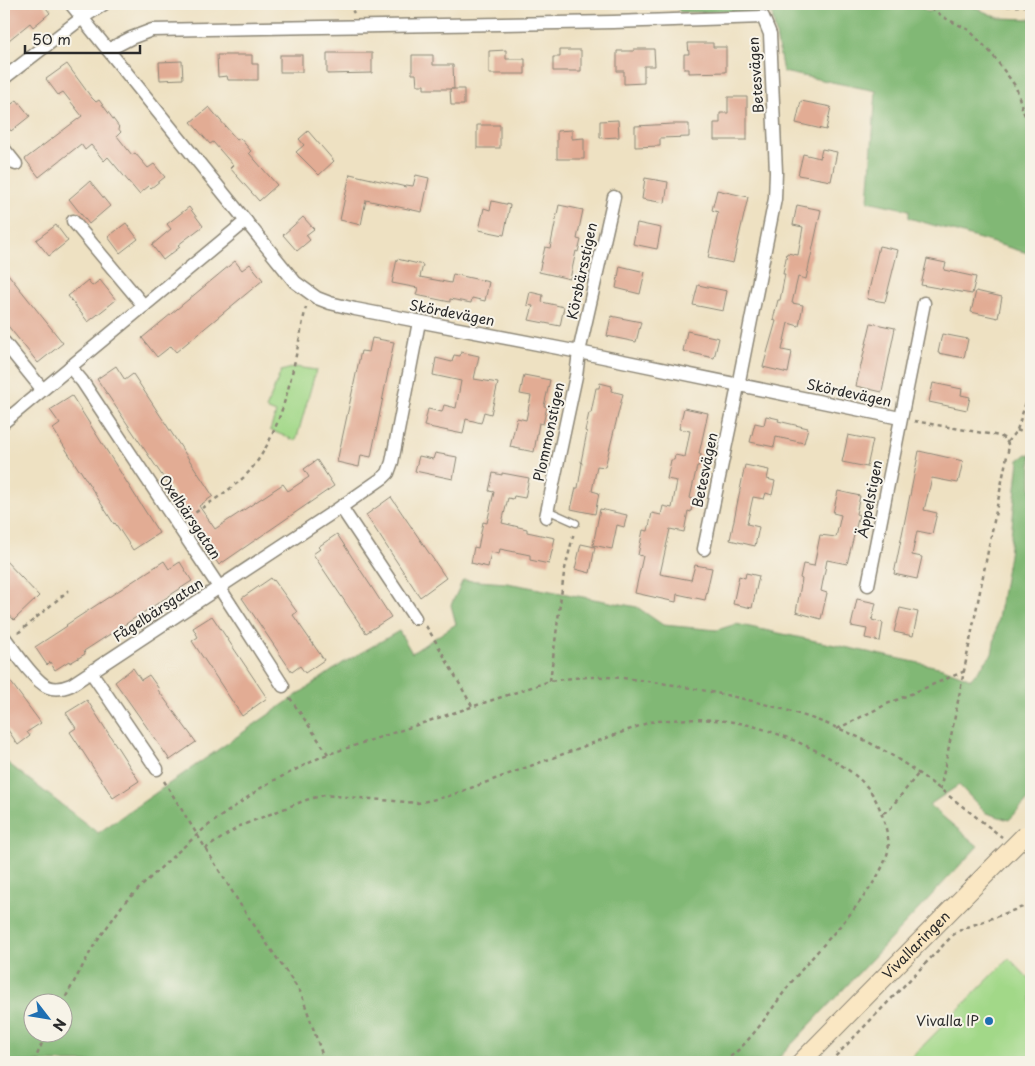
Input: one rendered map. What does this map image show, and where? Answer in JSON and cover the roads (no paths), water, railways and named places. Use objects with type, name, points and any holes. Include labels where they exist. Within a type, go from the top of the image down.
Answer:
[{"type":"street","name":"Skördevägen","points":[[71,4],[294,282],[330,304],[579,352],[900,418]]},
{"type":"street","points":[[4,78],[82,18],[104,4]]},
{"type":"street","name":"Betesvägen","points":[[108,50],[130,38],[152,30],[613,22],[763,17],[770,34],[776,172],[775,192],[734,406],[704,549]]},
{"type":"street","points":[[4,149],[16,164]]},
{"type":"street","name":"Körsbärsstigen","points":[[579,352],[614,197]]},
{"type":"street","points":[[74,221],[144,306]]},
{"type":"street","points":[[4,422],[246,221]]},
{"type":"street","name":"Äppelstigen","points":[[868,585],[924,303]]},
{"type":"street","name":"Fågelbärsgatan","points":[[6,639],[38,680],[48,687],[59,689],[71,685],[384,477],[388,473],[392,462],[419,322]]},
{"type":"street","points":[[4,342],[42,389]]},
{"type":"street","name":"Plommonstigen","points":[[547,514],[576,376],[579,352]]},
{"type":"street","name":"Oxelbärsgatan","points":[[70,367],[82,381],[283,686]]},
{"type":"street","points":[[341,507],[415,618]]},
{"type":"street","points":[[91,672],[157,769]]},
{"type":"street","name":"Vivallaringen","points":[[801,1062],[1028,832]]},
{"type":"lane","points":[[547,514],[576,523]]},
{"type":"place","name":"Vivalla IP","points":[[989,1021]]}]
